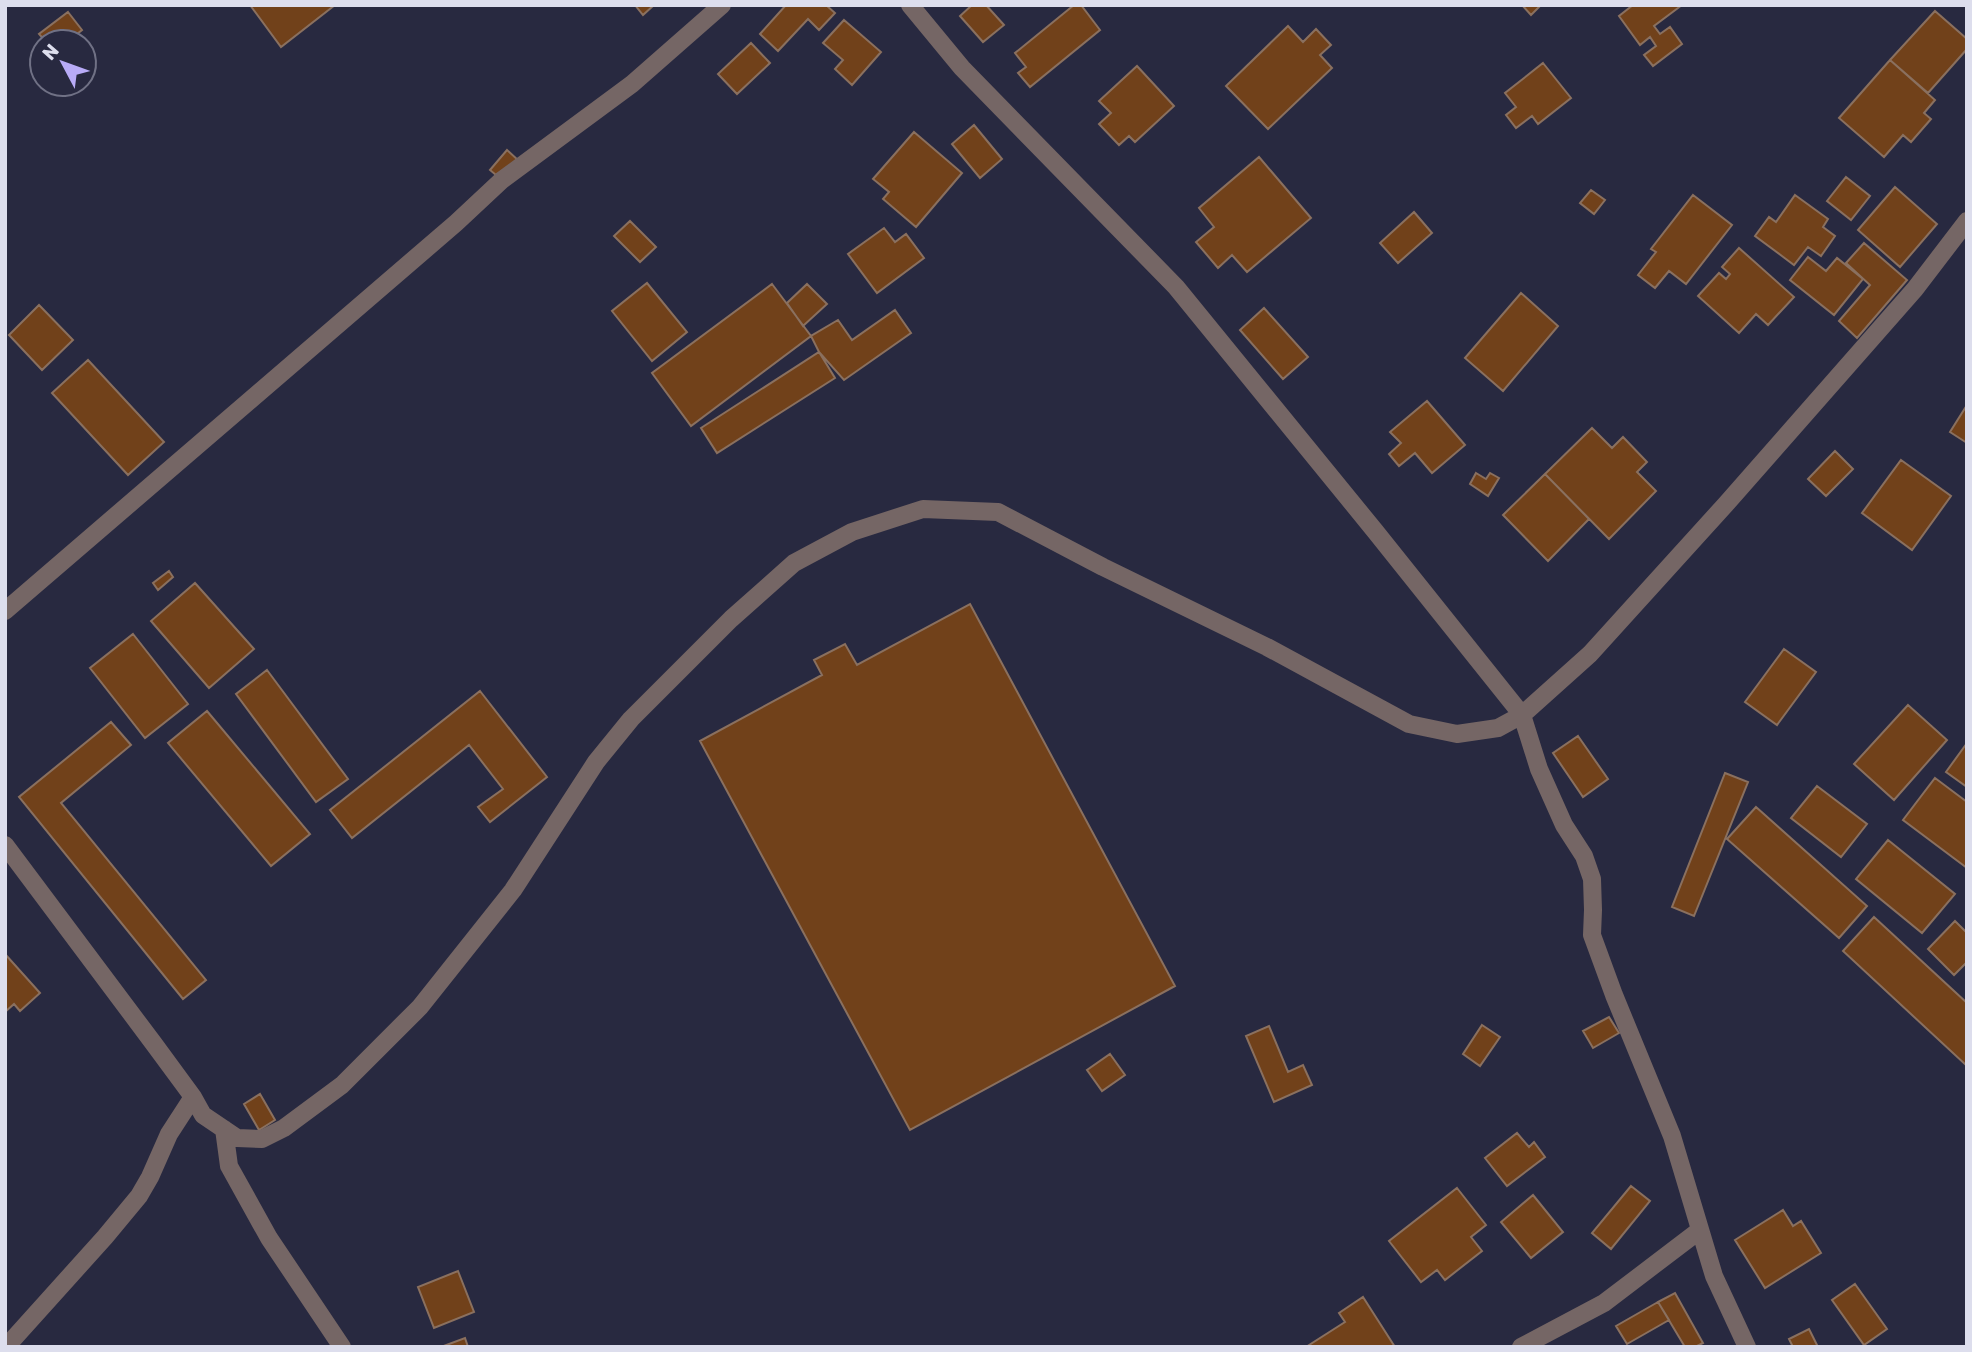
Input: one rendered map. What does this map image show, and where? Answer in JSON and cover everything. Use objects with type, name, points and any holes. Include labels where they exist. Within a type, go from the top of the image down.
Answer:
[{"type":"street","points":[[910,5],[962,68],[1176,287],[1376,531],[1522,715],[1539,769],[1564,825],[1584,856],[1592,879],[1592,935],[1672,1136],[1714,1276],[1747,1347]]},
{"type":"street","points":[[5,611],[456,223],[502,180],[632,84],[719,6]]},
{"type":"street","points":[[5,845],[194,1097],[203,1115],[237,1138],[262,1139],[284,1128],[342,1085],[421,1007],[513,890],[596,762],[631,719],[731,619],[794,563],[852,532],[923,509],[998,512],[1267,647],[1409,724],[1457,734],[1498,728],[1522,715],[1590,654],[1726,504],[1914,289],[1967,221]]},
{"type":"street","points":[[6,1347],[139,1196],[169,1133],[194,1097]]},
{"type":"street","points":[[224,1129],[229,1167],[269,1238],[342,1347]]},
{"type":"street","points":[[1521,1347],[1604,1303],[1700,1230]]},
{"type":"building","points":[[250,5],[335,5],[281,47]]},
{"type":"building","points":[[635,5],[654,5],[643,15]]},
{"type":"building","points":[[786,5],[826,5],[835,13],[819,30],[808,19],[778,51],[760,34]]},
{"type":"building","points":[[972,5],[986,5],[1004,25],[983,42],[960,16]]},
{"type":"building","points":[[1074,5],[1081,5],[1100,30],[1030,87],[1018,73],[1026,67],[1015,53]]},
{"type":"building","points":[[1522,5],[1541,5],[1531,15]]},
{"type":"building","points":[[1633,5],[1682,5],[1654,26],[1660,34],[1670,27],[1682,44],[1653,66],[1644,55],[1656,46],[1650,37],[1640,45],[1619,16]]},
{"type":"building","points":[[1935,11],[1967,39],[1967,49],[1928,93],[1890,60]]},
{"type":"building","points":[[68,12],[80,28],[47,28]]},
{"type":"building","points":[[844,20],[881,52],[852,85],[835,69],[843,60],[823,43]]},
{"type":"building","points":[[1288,26],[1303,42],[1316,29],[1331,45],[1320,55],[1332,68],[1268,129],[1226,86]]},
{"type":"building","points":[[751,43],[770,63],[737,94],[718,74]]},
{"type":"building","points":[[1890,60],[1935,100],[1924,113],[1931,119],[1911,142],[1903,135],[1884,157],[1839,118]]},
{"type":"building","points":[[1543,63],[1571,98],[1538,124],[1532,116],[1516,128],[1506,115],[1516,107],[1505,93]]},
{"type":"building","points":[[1137,66],[1174,106],[1135,142],[1129,136],[1119,145],[1099,124],[1111,113],[1099,101]]},
{"type":"building","points":[[974,125],[1002,159],[980,178],[952,144]]},
{"type":"building","points":[[914,132],[962,173],[916,227],[883,199],[889,192],[873,179]]},
{"type":"building","points":[[507,150],[519,161],[502,180],[490,170]]},
{"type":"building","points":[[1259,157],[1311,218],[1247,272],[1232,255],[1218,268],[1196,242],[1214,227],[1199,208]]},
{"type":"building","points":[[1846,177],[1870,196],[1851,220],[1827,201]]},
{"type":"building","points":[[1895,187],[1937,224],[1900,267],[1858,230]]},
{"type":"building","points":[[1591,190],[1605,200],[1594,214],[1580,203]]},
{"type":"building","points":[[1693,195],[1732,225],[1686,284],[1669,271],[1655,288],[1638,275],[1656,252],[1651,249]]},
{"type":"building","points":[[1795,195],[1828,219],[1823,227],[1835,236],[1821,256],[1808,247],[1794,265],[1755,236],[1769,217],[1776,222]]},
{"type":"building","points":[[1414,212],[1432,233],[1398,263],[1380,243]]},
{"type":"building","points":[[630,221],[656,247],[640,262],[614,236]]},
{"type":"building","points":[[884,228],[895,242],[906,234],[924,258],[877,293],[848,254]]},
{"type":"building","points":[[1864,243],[1907,280],[1857,338],[1839,321],[1870,285],[1846,263]]},
{"type":"building","points":[[1739,248],[1794,297],[1768,325],[1756,314],[1739,333],[1698,296],[1719,273],[1726,279],[1730,274],[1722,267]]},
{"type":"building","points":[[1808,257],[1826,271],[1837,258],[1863,279],[1834,315],[1790,280]]},
{"type":"building","points":[[647,283],[687,332],[652,361],[612,311]]},
{"type":"building","points":[[772,284],[811,336],[691,426],[652,373]]},
{"type":"building","points":[[807,284],[827,304],[803,326],[787,303]]},
{"type":"building","points":[[1521,293],[1558,326],[1503,391],[1465,358]]},
{"type":"building","points":[[39,305],[73,340],[42,370],[9,335]]},
{"type":"building","points":[[1264,308],[1308,357],[1283,379],[1240,330]]},
{"type":"building","points":[[895,310],[911,333],[844,380],[819,352],[811,336],[838,320],[852,340]]},
{"type":"building","points":[[819,352],[835,378],[717,453],[701,428]]},
{"type":"building","points":[[88,360],[164,442],[128,475],[52,393]]},
{"type":"building","points":[[1427,401],[1465,445],[1432,473],[1415,453],[1399,466],[1389,454],[1401,443],[1390,432]]},
{"type":"building","points":[[1967,405],[1967,443],[1950,432]]},
{"type":"building","points":[[1592,428],[1612,448],[1623,437],[1647,462],[1637,472],[1656,491],[1609,539],[1545,474]]},
{"type":"building","points":[[1835,451],[1853,469],[1826,496],[1808,479]]},
{"type":"building","points":[[1901,460],[1951,496],[1912,550],[1862,513]]},
{"type":"building","points":[[1476,473],[1486,479],[1490,473],[1499,478],[1488,496],[1470,484]]},
{"type":"building","points":[[1545,474],[1589,519],[1548,561],[1503,515]]},
{"type":"building","points":[[169,571],[173,577],[158,590],[153,583]]},
{"type":"building","points":[[195,583],[254,649],[209,688],[151,621]]},
{"type":"building","points":[[970,604],[1175,986],[910,1130],[700,741],[822,675],[814,660],[845,644],[857,665]]},
{"type":"building","points":[[133,634],[188,704],[145,738],[90,668]]},
{"type":"building","points":[[1784,649],[1816,672],[1777,725],[1745,702]]},
{"type":"building","points":[[267,670],[348,779],[316,802],[236,694]]},
{"type":"building","points":[[480,691],[547,777],[490,822],[478,807],[503,789],[469,745],[352,838],[330,810]]},
{"type":"building","points":[[1908,705],[1947,740],[1894,800],[1854,764]]},
{"type":"building","points":[[207,711],[310,834],[271,866],[168,743]]},
{"type":"building","points":[[111,722],[131,745],[61,803],[206,980],[183,999],[19,797]]},
{"type":"building","points":[[1578,736],[1608,779],[1583,797],[1553,753]]},
{"type":"building","points":[[1967,743],[1967,787],[1946,772]]},
{"type":"building","points":[[1725,773],[1748,782],[1694,916],[1672,907]]},
{"type":"building","points":[[1935,778],[1967,802],[1967,868],[1903,820]]},
{"type":"building","points":[[1817,786],[1867,824],[1841,857],[1791,818]]},
{"type":"building","points":[[1756,807],[1867,906],[1839,938],[1727,839]]},
{"type":"building","points":[[1888,840],[1955,894],[1922,933],[1856,879]]},
{"type":"building","points":[[1874,917],[1967,1003],[1967,1066],[1843,951]]},
{"type":"building","points":[[1955,921],[1967,933],[1967,962],[1954,975],[1928,949]]},
{"type":"building","points":[[5,954],[40,993],[20,1011],[14,1004],[5,1012]]},
{"type":"building","points":[[1609,1017],[1619,1033],[1593,1048],[1583,1031]]},
{"type":"building","points":[[1482,1025],[1500,1037],[1480,1066],[1463,1054]]},
{"type":"building","points":[[1269,1026],[1288,1072],[1303,1065],[1312,1085],[1274,1102],[1246,1036]]},
{"type":"building","points":[[1110,1054],[1125,1075],[1102,1091],[1087,1070]]},
{"type":"building","points":[[260,1094],[275,1120],[259,1130],[244,1104]]},
{"type":"building","points":[[1517,1133],[1529,1147],[1534,1142],[1545,1157],[1507,1186],[1485,1158]]},
{"type":"building","points":[[1631,1186],[1650,1201],[1611,1249],[1592,1233]]},
{"type":"building","points":[[1457,1188],[1486,1225],[1471,1237],[1482,1251],[1445,1280],[1437,1270],[1421,1282],[1389,1241]]},
{"type":"building","points":[[1533,1195],[1563,1232],[1531,1258],[1501,1222]]},
{"type":"building","points":[[1783,1210],[1793,1226],[1801,1221],[1821,1253],[1765,1288],[1735,1240]]},
{"type":"building","points":[[458,1271],[474,1312],[434,1328],[418,1287]]},
{"type":"building","points":[[1855,1284],[1887,1329],[1864,1345],[1832,1300]]},
{"type":"building","points":[[1675,1293],[1703,1343],[1695,1347],[1685,1347],[1658,1302]]},
{"type":"building","points":[[1363,1297],[1395,1347],[1306,1347],[1345,1322],[1339,1313]]},
{"type":"building","points":[[1658,1302],[1669,1320],[1627,1344],[1616,1326]]},
{"type":"building","points":[[1809,1329],[1818,1347],[1793,1347],[1789,1339]]},
{"type":"building","points":[[465,1338],[468,1347],[441,1347]]}]
